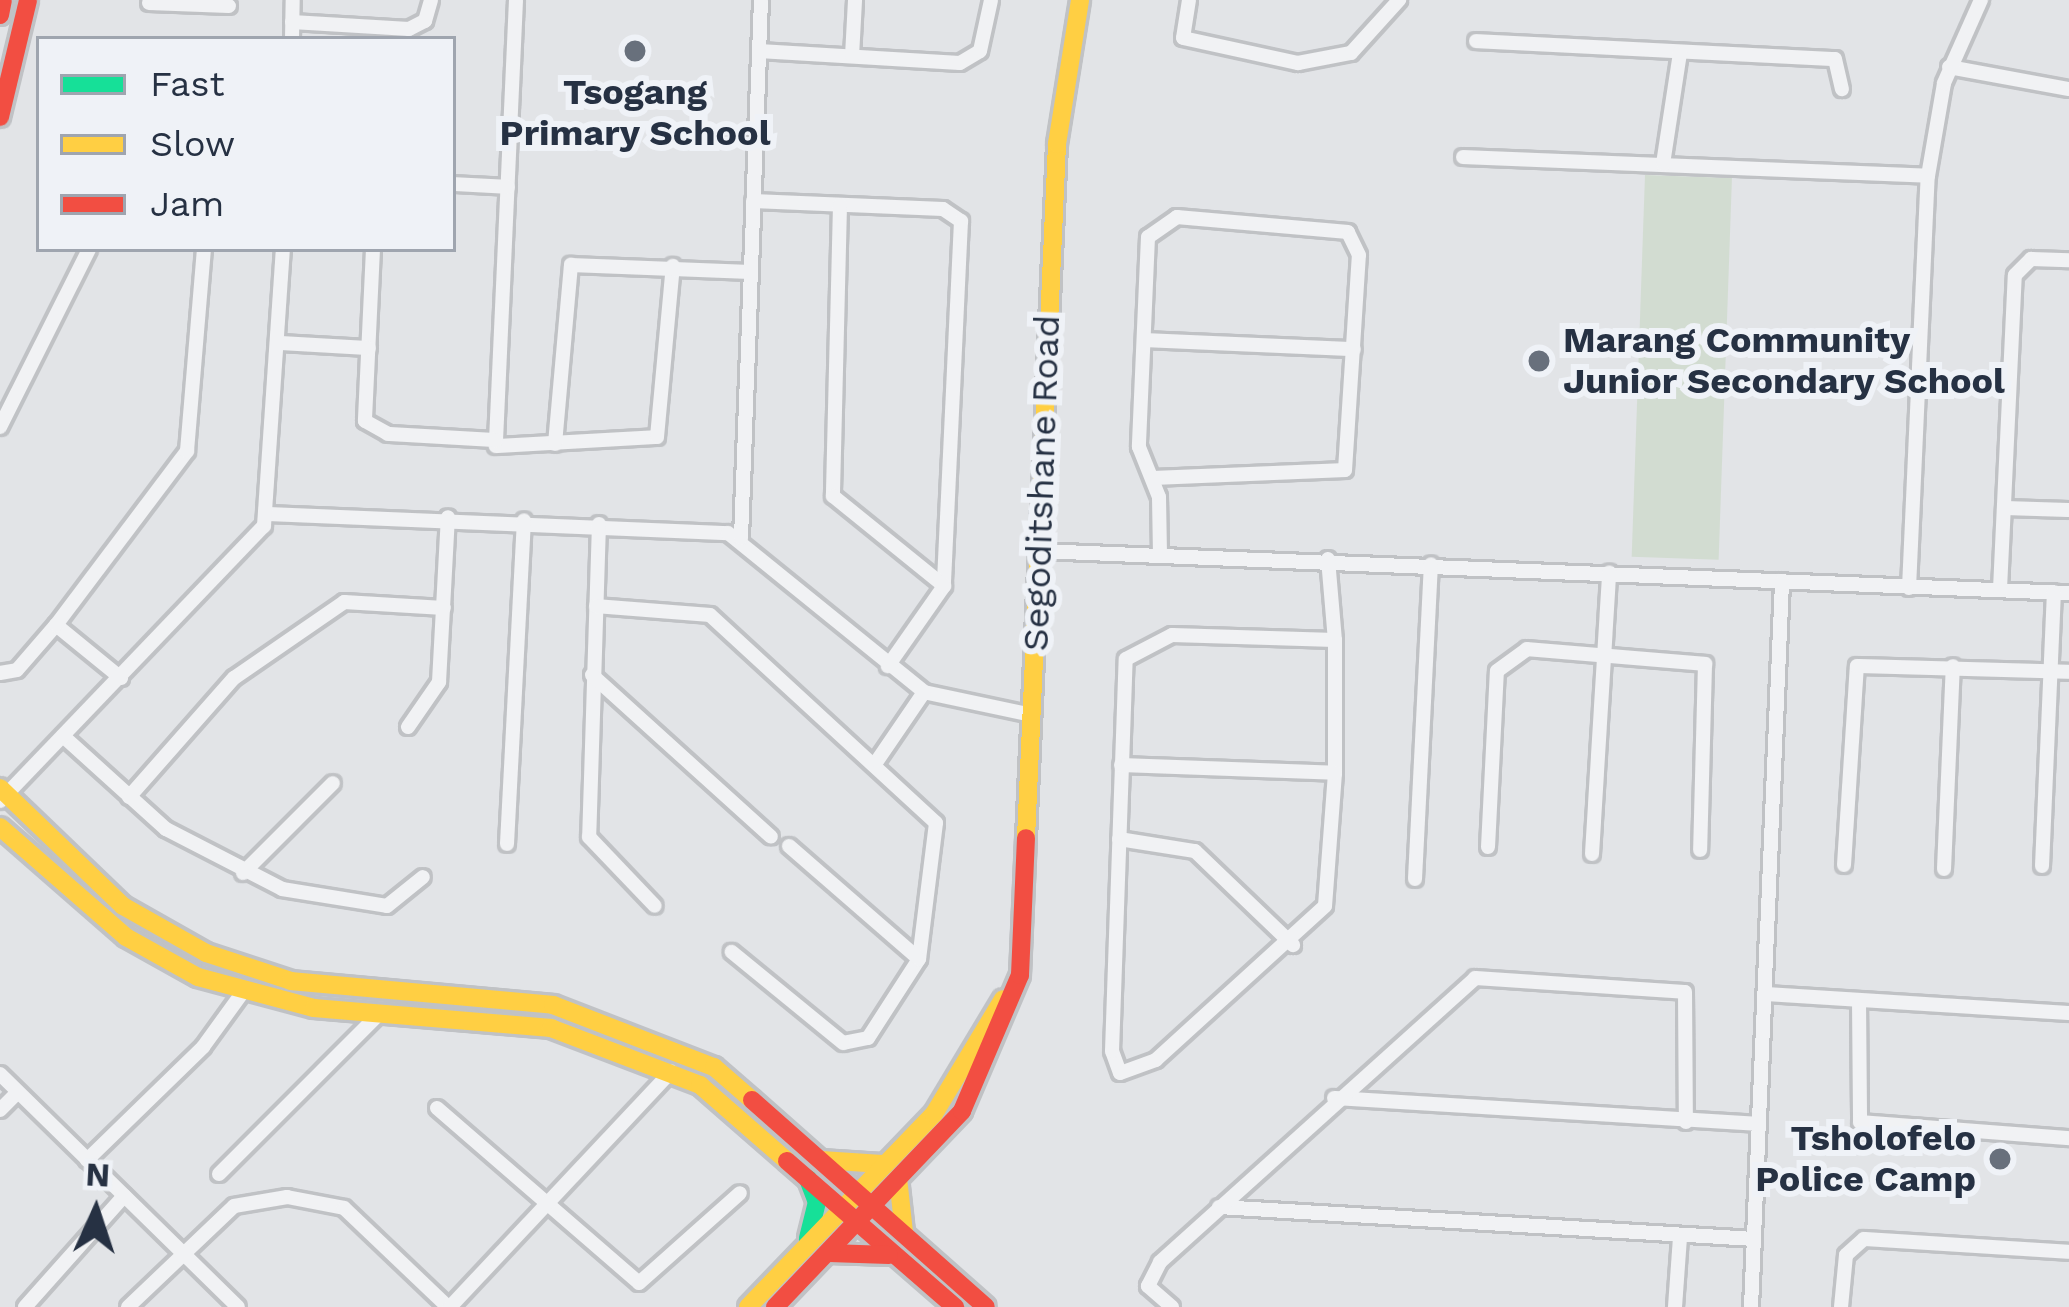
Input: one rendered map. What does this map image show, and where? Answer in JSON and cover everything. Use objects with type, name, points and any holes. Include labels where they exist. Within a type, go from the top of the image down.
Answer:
[{"type":"main road","points":[[0,15],[3,0]]},
{"type":"main road","points":[[0,117],[28,0]]},
{"type":"main road","name":"Segoditshane Road","points":[[748,1307],[814,1250],[979,1084],[1018,967],[1059,127],[1080,0]]},
{"type":"main road","points":[[2,795],[123,906],[206,953],[291,981],[517,998],[631,1029],[749,1090],[810,1165],[899,1258],[955,1307]]},
{"type":"main road","points":[[0,826],[126,937],[243,992],[381,1012],[551,1028],[671,1072],[810,1165],[892,1171],[906,1237]]},
{"type":"main road","points":[[810,1165],[817,1202],[814,1250],[856,1246],[899,1258]]},
{"type":"main road","points":[[854,1207],[906,1237],[986,1307]]},
{"type":"main road","name":"Segoditshane Road","points":[[775,1307],[814,1250]]},
{"type":"street","points":[[292,36],[293,0]]},
{"type":"street","points":[[292,22],[409,29],[425,21],[431,0]]},
{"type":"street","points":[[496,440],[516,0]]},
{"type":"street","points":[[741,538],[761,0]]},
{"type":"street","points":[[853,56],[855,0]]},
{"type":"street","points":[[759,51],[971,59],[991,0]]},
{"type":"street","points":[[1189,0],[1178,31],[1190,41],[1298,63],[1352,52],[1399,0]]},
{"type":"street","points":[[1909,588],[1928,176],[1948,68],[1981,0]]},
{"type":"street","points":[[149,3],[229,6]]},
{"type":"street","points":[[1476,41],[1835,59],[1842,89]]},
{"type":"street","points":[[1663,164],[1680,52]]},
{"type":"street","points":[[1948,68],[2069,89]]},
{"type":"street","points":[[1462,157],[1928,176]]},
{"type":"street","points":[[456,184],[508,187]]},
{"type":"street","points":[[753,201],[943,208],[961,221],[944,586],[888,666]]},
{"type":"street","points":[[840,205],[833,496],[944,586]]},
{"type":"street","points":[[1154,478],[1345,470],[1359,255],[1348,232],[1177,217],[1148,237],[1139,447],[1154,478],[1160,554]]},
{"type":"street","points":[[0,427],[88,252]]},
{"type":"street","points":[[0,673],[17,670],[56,625],[188,451],[204,252]]},
{"type":"street","points":[[2,795],[121,677],[269,514],[283,252]]},
{"type":"street","points":[[373,252],[361,413],[373,428],[555,444],[657,437],[673,266]]},
{"type":"street","points":[[2000,589],[2015,274],[2031,260],[2069,260]]},
{"type":"street","points":[[555,444],[563,274],[584,261],[750,272]]},
{"type":"street","points":[[1145,340],[1354,349]]},
{"type":"street","points":[[279,343],[369,348]]},
{"type":"street","points":[[2004,508],[2069,510]]},
{"type":"street","points":[[269,514],[524,520],[741,538],[924,692],[1032,715]]},
{"type":"street","points":[[408,727],[439,682],[448,517]]},
{"type":"street","points":[[507,844],[524,520]]},
{"type":"street","points":[[599,524],[589,837],[655,906]]},
{"type":"street","points":[[1039,551],[1328,559],[2061,593],[2050,671],[2042,866]]},
{"type":"street","points":[[1328,559],[1335,640],[1331,892],[1293,945],[1156,1060],[1120,1073],[1112,1051],[1121,765],[1133,648],[1172,635],[1335,640]]},
{"type":"street","points":[[1414,879],[1431,564]]},
{"type":"street","points":[[1592,854],[1609,573]]},
{"type":"street","points":[[1750,1307],[1782,581]]},
{"type":"street","points":[[129,796],[234,678],[344,602],[444,608]]},
{"type":"street","points":[[596,607],[710,615],[877,761],[936,824],[920,959],[868,1038],[843,1043],[732,952]]},
{"type":"street","points":[[56,625],[121,677]]},
{"type":"street","points":[[1488,847],[1500,663],[1527,649],[1698,658],[1707,668],[1700,850]]},
{"type":"street","points":[[1844,865],[1857,666],[2069,672]]},
{"type":"street","points":[[1944,869],[1953,666]]},
{"type":"street","points":[[592,675],[771,837]]},
{"type":"street","points":[[877,761],[924,692]]},
{"type":"street","points":[[63,736],[129,796],[244,873],[376,907],[423,877]]},
{"type":"street","points":[[1121,765],[1335,773]]},
{"type":"street","points":[[244,873],[333,783]]},
{"type":"street","points":[[1119,839],[1195,851],[1293,945]]},
{"type":"street","points":[[789,846],[920,959]]},
{"type":"street","points":[[1172,1307],[1155,1298],[1149,1274],[1457,986],[1500,976],[1690,995],[1686,1122]]},
{"type":"street","points":[[87,1160],[203,1047],[243,992]]},
{"type":"street","points":[[1765,994],[2069,1013]]},
{"type":"street","points":[[1859,1000],[1860,1122],[2069,1138]]},
{"type":"street","points":[[219,1174],[381,1012]]},
{"type":"street","points":[[128,1307],[182,1252],[250,1198],[308,1198],[344,1208],[449,1307],[671,1072]]},
{"type":"street","points":[[0,1074],[238,1307]]},
{"type":"street","points":[[0,1110],[18,1092]]},
{"type":"street","points":[[1334,1099],[1757,1124]]},
{"type":"street","points":[[437,1108],[644,1283],[740,1193]]},
{"type":"street","points":[[25,1307],[124,1196]]},
{"type":"street","points":[[1220,1207],[1754,1239]]},
{"type":"street","points":[[1675,1307],[1680,1237]]},
{"type":"street","points":[[1841,1307],[1846,1255],[1864,1239],[2069,1252]]},
{"type":"shaded area","points":[[1645,175],[1732,178],[1719,560],[1632,557]]},
{"type":"traffic: fast","points":[[808,1179],[817,1202],[808,1239]]},
{"type":"traffic: slow","points":[[1026,838],[1057,144],[1080,0]]},
{"type":"traffic: slow","points":[[0,788],[123,906],[206,953],[291,981],[553,1005],[714,1067],[752,1100]]},
{"type":"traffic: slow","points":[[0,827],[126,937],[198,977],[314,1008],[551,1028],[700,1085],[787,1161]]},
{"type":"traffic: slow","points":[[748,1307],[934,1114],[1003,999]]},
{"type":"traffic: slow","points":[[821,1160],[882,1164]]},
{"type":"traffic: slow","points":[[898,1178],[904,1232]]},
{"type":"traffic: jam","points":[[0,15],[3,0]]},
{"type":"traffic: jam","points":[[0,117],[28,0]]},
{"type":"traffic: jam","points":[[775,1307],[962,1111],[1020,975],[1026,838]]},
{"type":"traffic: jam","points":[[752,1100],[986,1307]]},
{"type":"traffic: jam","points":[[787,1161],[955,1307]]},
{"type":"traffic: jam","points":[[829,1253],[889,1255]]},
{"type":"place","name":"Tsogang Primary School","points":[[635,51]]},
{"type":"place","name":"Marang Community Junior Secondary School","points":[[1539,361]]},
{"type":"place","name":"Tsholofelo Police Camp","points":[[2000,1159]]}]
